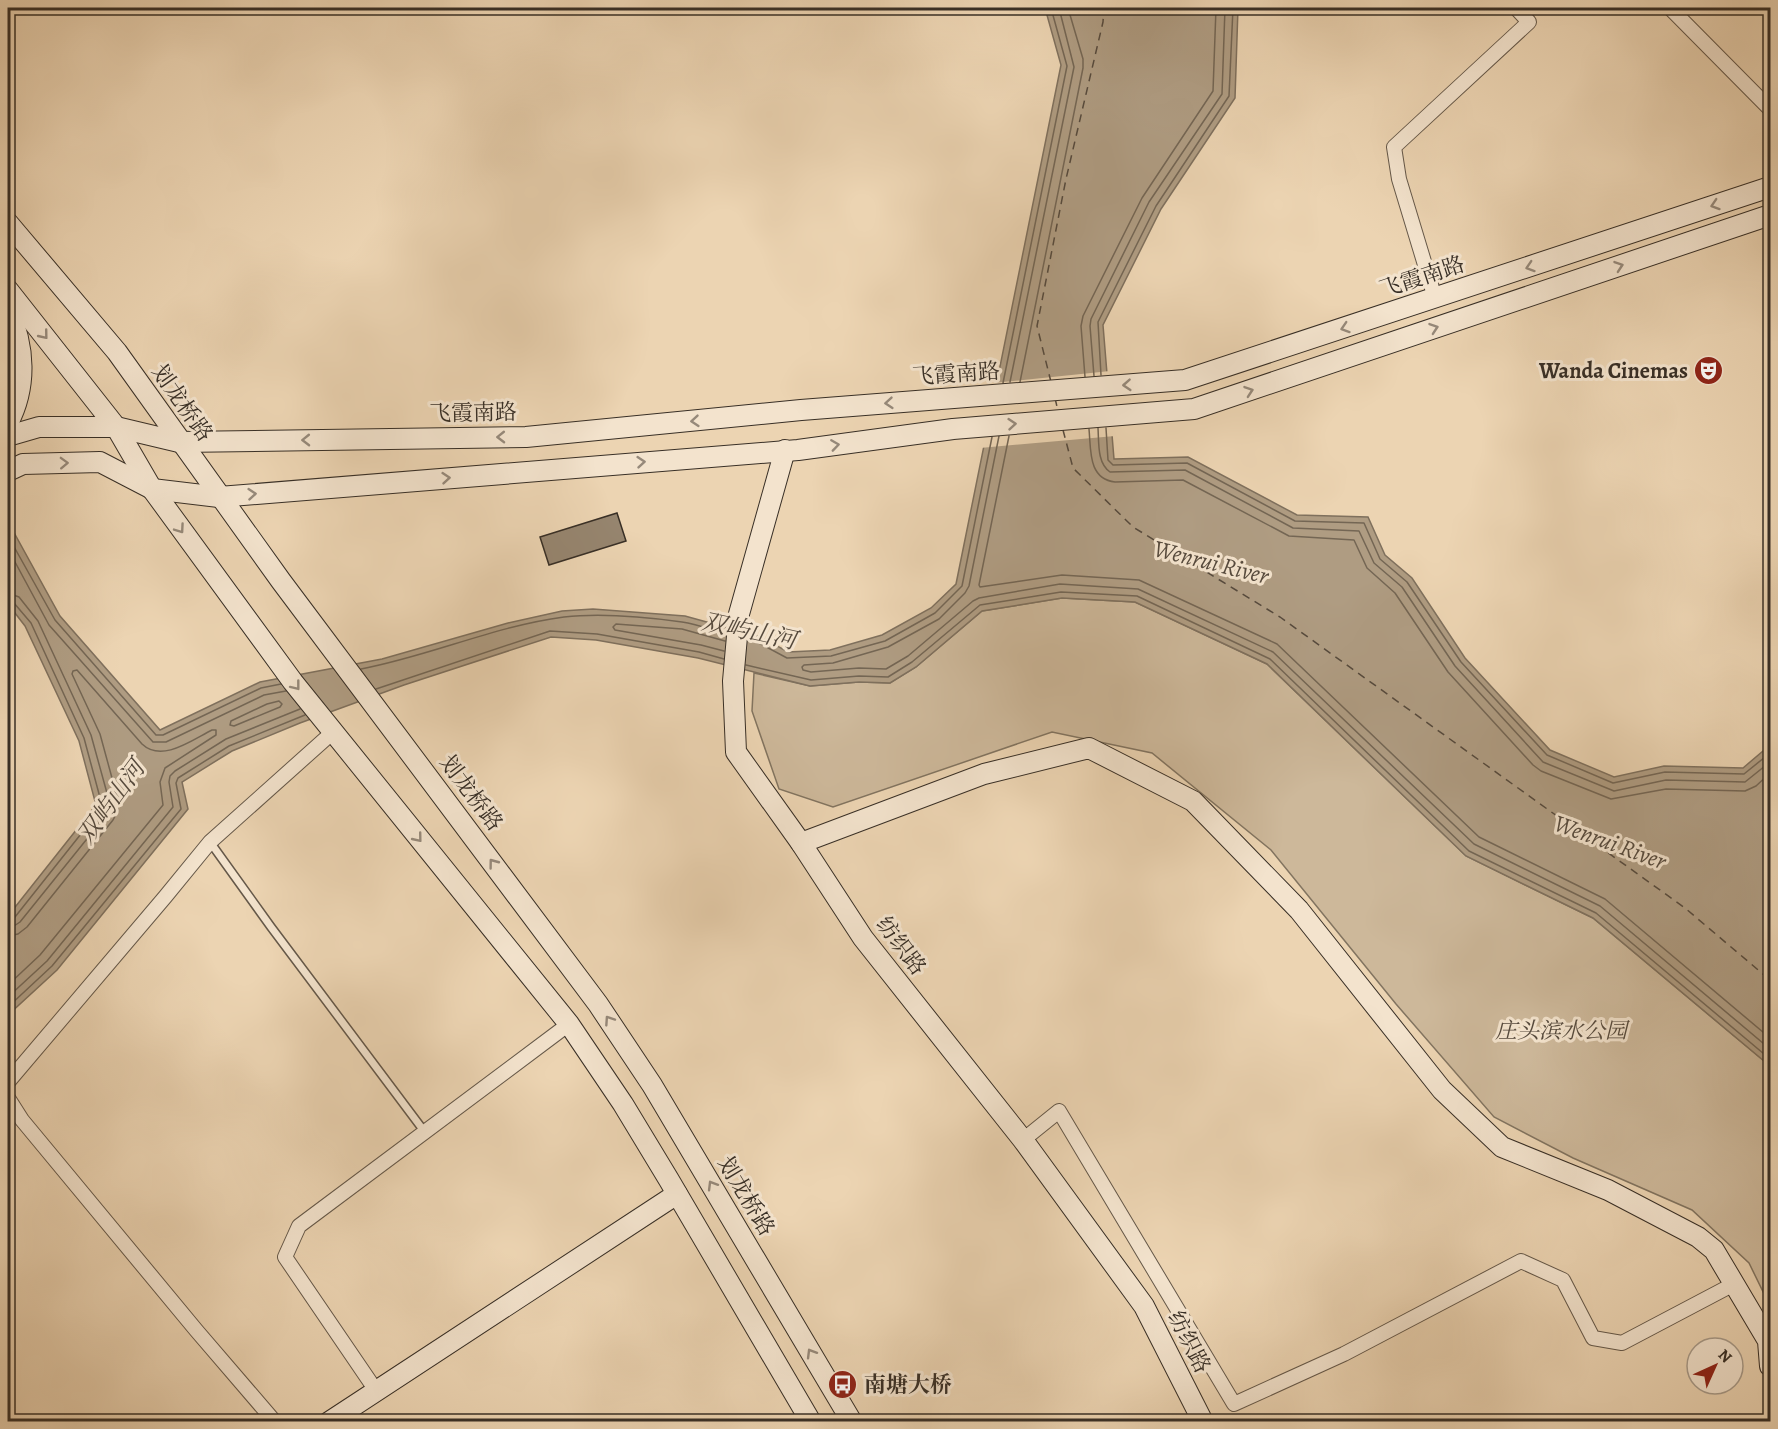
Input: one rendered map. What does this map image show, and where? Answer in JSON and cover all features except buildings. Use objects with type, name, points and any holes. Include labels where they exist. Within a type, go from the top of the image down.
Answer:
[{"type":"main road","name":"飞霞南路","points":[[8,436],[39,427],[116,427],[179,442],[526,437],[948,398],[1185,380],[1770,187]]},
{"type":"main road","points":[[8,471],[22,464],[100,462],[152,489],[219,497],[785,450],[953,429],[1194,409],[1770,215]]},
{"type":"main road","name":"划龙桥路","points":[[8,223],[117,352],[219,497],[598,1004],[652,1085],[852,1422]]},
{"type":"main road","points":[[8,290],[116,427],[152,489],[292,682],[569,1024],[623,1104],[811,1422]]},
{"type":"main road","points":[[8,309],[17,330],[22,366],[16,407],[8,423]]},
{"type":"main road","name":"纺织路","points":[[785,450],[739,614],[733,681],[736,752],[801,843],[864,938],[1023,1140],[1144,1306],[1203,1422]]},
{"type":"main road","points":[[801,843],[984,774],[1089,748],[1193,801],[1299,910],[1442,1090],[1502,1147],[1608,1190],[1698,1237],[1714,1250],[1768,1341],[1770,1366]]},
{"type":"main road","points":[[328,1422],[677,1194]]},
{"type":"street","points":[[1435,298],[1399,179],[1394,147],[1529,22],[1516,8]]},
{"type":"street","points":[[1670,8],[1770,109]]},
{"type":"street","points":[[8,1082],[210,842],[333,732]]},
{"type":"street","points":[[376,1392],[285,1257],[300,1226],[569,1024]]},
{"type":"street","points":[[8,1098],[22,1120],[275,1422]]},
{"type":"street","points":[[1023,1140],[1059,1112],[1234,1404],[1344,1354],[1521,1261],[1563,1280],[1593,1338],[1622,1343],[1734,1284]]},
{"type":"lane","points":[[210,842],[424,1131]]},
{"type":"green space","name":"庄头滨水公园","points":[[1062,598],[1135,602],[1267,664],[1466,856],[1593,918],[1770,1066],[1770,1306],[1749,1263],[1692,1210],[1573,1158],[1494,1117],[1396,1004],[1271,850],[1152,753],[1052,732],[833,807],[779,789],[752,711],[754,673],[810,686],[859,682],[890,683],[916,667],[982,611]]},
{"type":"water","points":[[1045,8],[1238,8],[1235,98],[1161,209],[1103,325],[1114,459],[1188,457],[1297,515],[1368,517],[1385,555],[1412,578],[1465,658],[1550,750],[1614,777],[1664,766],[1743,768],[1770,745],[1770,1066],[1593,918],[1466,856],[1267,664],[1135,602],[1062,598],[982,611],[916,667],[890,683],[859,682],[810,686],[698,658],[596,640],[551,637],[404,685],[300,723],[232,751],[182,782],[188,809],[57,970],[8,1015],[8,916],[96,805],[79,741],[25,626],[8,604],[8,531],[12,529],[60,616],[160,730],[260,682],[382,659],[508,623],[562,611],[593,609],[685,616],[761,637],[788,652],[830,650],[882,635],[931,608],[956,584],[1061,65]]},
{"type":"pier","points":[[1110,371],[1115,436],[980,448],[993,383]]},
{"type":"ferry route","points":[[1051,382],[1037,326],[1066,179],[1103,22],[1104,8]]},
{"type":"ferry route","points":[[1055,398],[1058,411]]},
{"type":"ferry route","points":[[1063,430],[1073,468],[1133,527],[1280,617],[1685,908],[1770,980]]},
{"type":"place","name":"Wanda Cinemas","points":[[1709,371]]},
{"type":"place","name":"南塘大桥","points":[[843,1385]]},
{"type":"water label","name":"Wenrui River","points":[[1211,562]]},
{"type":"water label","name":"双屿山河","points":[[749,631]]},
{"type":"water label","name":"双屿山河","points":[[111,802]]},
{"type":"water label","name":"Wenrui River","points":[[1610,842]]}]
